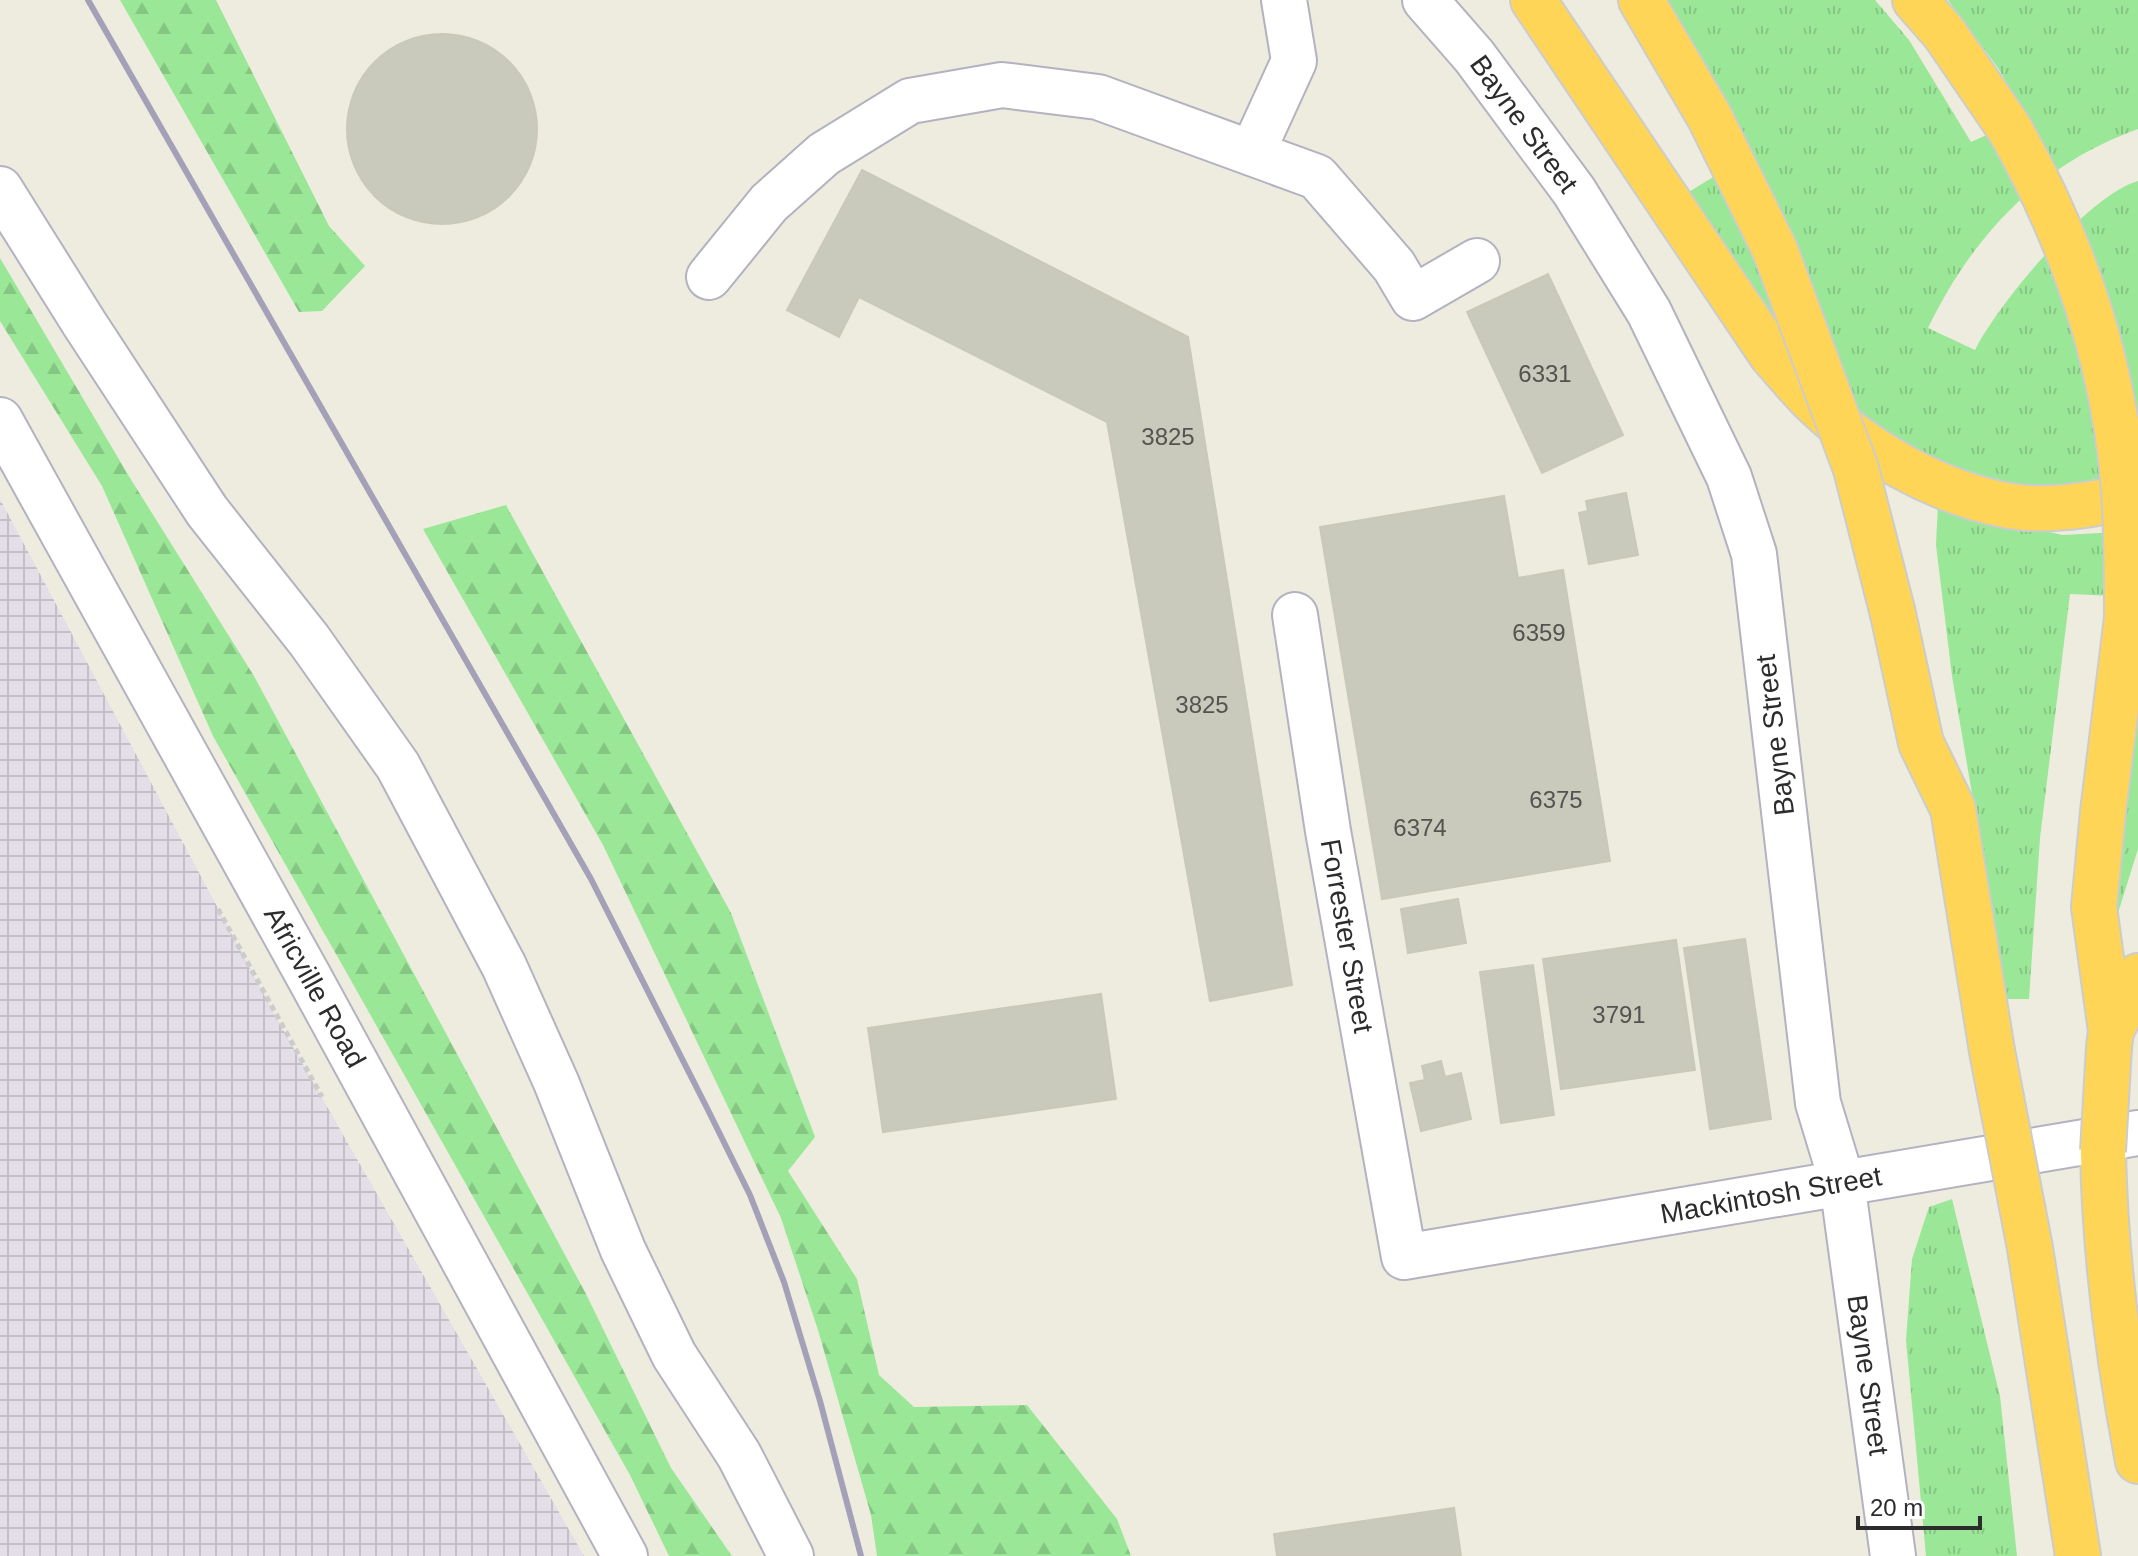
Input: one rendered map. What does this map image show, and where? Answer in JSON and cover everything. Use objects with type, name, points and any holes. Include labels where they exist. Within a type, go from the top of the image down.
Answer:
[{"type":"highway","points":[[1533,0],[1756,334],[1812,400],[1851,433],[1916,473],[1959,494],[2012,506],[2069,508],[2138,496]]},
{"type":"highway","points":[[1641,0],[1709,116],[1775,250],[1856,469],[1893,614],[1921,743],[1953,809],[1992,1051],[2030,1248],[2078,1556]]},
{"type":"highway","points":[[1915,0],[1944,33],[2009,128],[2051,209],[2093,319],[2107,377],[2124,488],[2127,618],[2094,907],[2110,1039],[2103,1151],[2104,1230],[2119,1362],[2138,1461]]},
{"type":"highway","points":[[2110,1039],[2138,976]]},
{"type":"street","points":[[1252,153],[1294,61],[1284,0]]},
{"type":"street","name":"Bayne Street","points":[[1425,0],[1474,56],[1574,191],[1649,312],[1729,477],[1754,554],[1818,1103],[1842,1182],[1893,1556]]},
{"type":"street","points":[[709,277],[769,203],[824,154],[910,101],[1002,85],[1098,97],[1317,177],[1394,266],[1413,298],[1477,261]]},
{"type":"street","points":[[0,189],[207,511],[309,640],[398,766],[504,966],[556,1082],[623,1250],[674,1355],[739,1455],[791,1556]]},
{"type":"street","name":"Africville Road","points":[[0,420],[317,990],[625,1556]]},
{"type":"street","name":"Forrester Street","points":[[1295,615],[1328,831],[1404,1257]]},
{"type":"street","name":"Mackintosh Street","points":[[1404,1257],[2138,1133]]},
{"type":"shaded area","points":[[0,499],[278,1021],[584,1556],[0,1556]]},
{"type":"green space","points":[[120,0],[216,0],[329,226],[365,266],[322,311],[299,312]]},
{"type":"green space","points":[[1664,0],[1875,0],[1909,40],[1971,142],[2027,117],[1998,68],[1948,0],[2138,0],[2138,129],[2070,162],[2013,207],[1988,233],[1966,263],[1928,328],[1975,350],[2023,280],[2071,228],[2118,190],[2138,181],[2138,474],[2067,488],[2008,483],[1941,462],[1890,440],[1792,352],[1687,193],[1748,156]]},
{"type":"green space","points":[[0,258],[130,478],[254,676],[586,1294],[671,1468],[732,1556],[669,1556],[630,1475],[213,736],[102,486],[0,321]]},
{"type":"green space","points":[[1938,504],[2062,535],[2138,531],[2138,849],[2108,945],[2136,597],[2070,594],[2040,838],[2029,999],[2007,999],[1952,676],[1936,545]]},
{"type":"green space","points":[[506,505],[731,913],[815,1137],[788,1171],[857,1279],[879,1375],[914,1407],[1027,1405],[1117,1519],[1131,1556],[877,1556],[871,1515],[818,1330],[781,1218],[603,845],[423,529]]},
{"type":"green space","points":[[1952,1199],[2000,1396],[2017,1556],[1926,1556],[1906,1340],[1912,1259],[1929,1207]]},
{"type":"building","points":[[442,34],[478,42],[495,50],[509,62],[521,76],[529,93],[537,129],[529,165],[521,182],[509,196],[495,208],[478,216],[442,224],[406,216],[389,208],[375,196],[363,182],[355,165],[347,129],[355,93],[363,76],[375,62],[389,50],[406,42]]},
{"type":"building","points":[[862,170],[1188,337],[1292,985],[1210,1001],[1107,422],[859,297],[839,337],[787,310]]},
{"type":"building","points":[[1548,274],[1623,435],[1542,473],[1467,312]]},
{"type":"building","points":[[1626,493],[1638,555],[1589,564],[1579,513],[1588,511],[1586,501]]},
{"type":"building","points":[[1504,496],[1518,578],[1563,570],[1610,861],[1382,899],[1320,527]]},
{"type":"building","points":[[1458,899],[1466,943],[1408,953],[1401,909]]},
{"type":"building","points":[[1745,939],[1771,1119],[1710,1129],[1684,948]]},
{"type":"building","points":[[1676,940],[1695,1070],[1561,1089],[1543,959]]},
{"type":"building","points":[[1533,965],[1554,1115],[1501,1123],[1480,972]]},
{"type":"building","points":[[1101,994],[1116,1099],[883,1132],[868,1028]]},
{"type":"building","points":[[1441,1061],[1445,1077],[1461,1073],[1471,1119],[1421,1131],[1410,1083],[1425,1080],[1422,1066]]},
{"type":"building","points":[[1454,1508],[1461,1556],[1277,1556],[1274,1534]]},
{"type":"railway","points":[[88,0],[591,879],[707,1108],[750,1195],[784,1282],[820,1401],[861,1556]]}]
